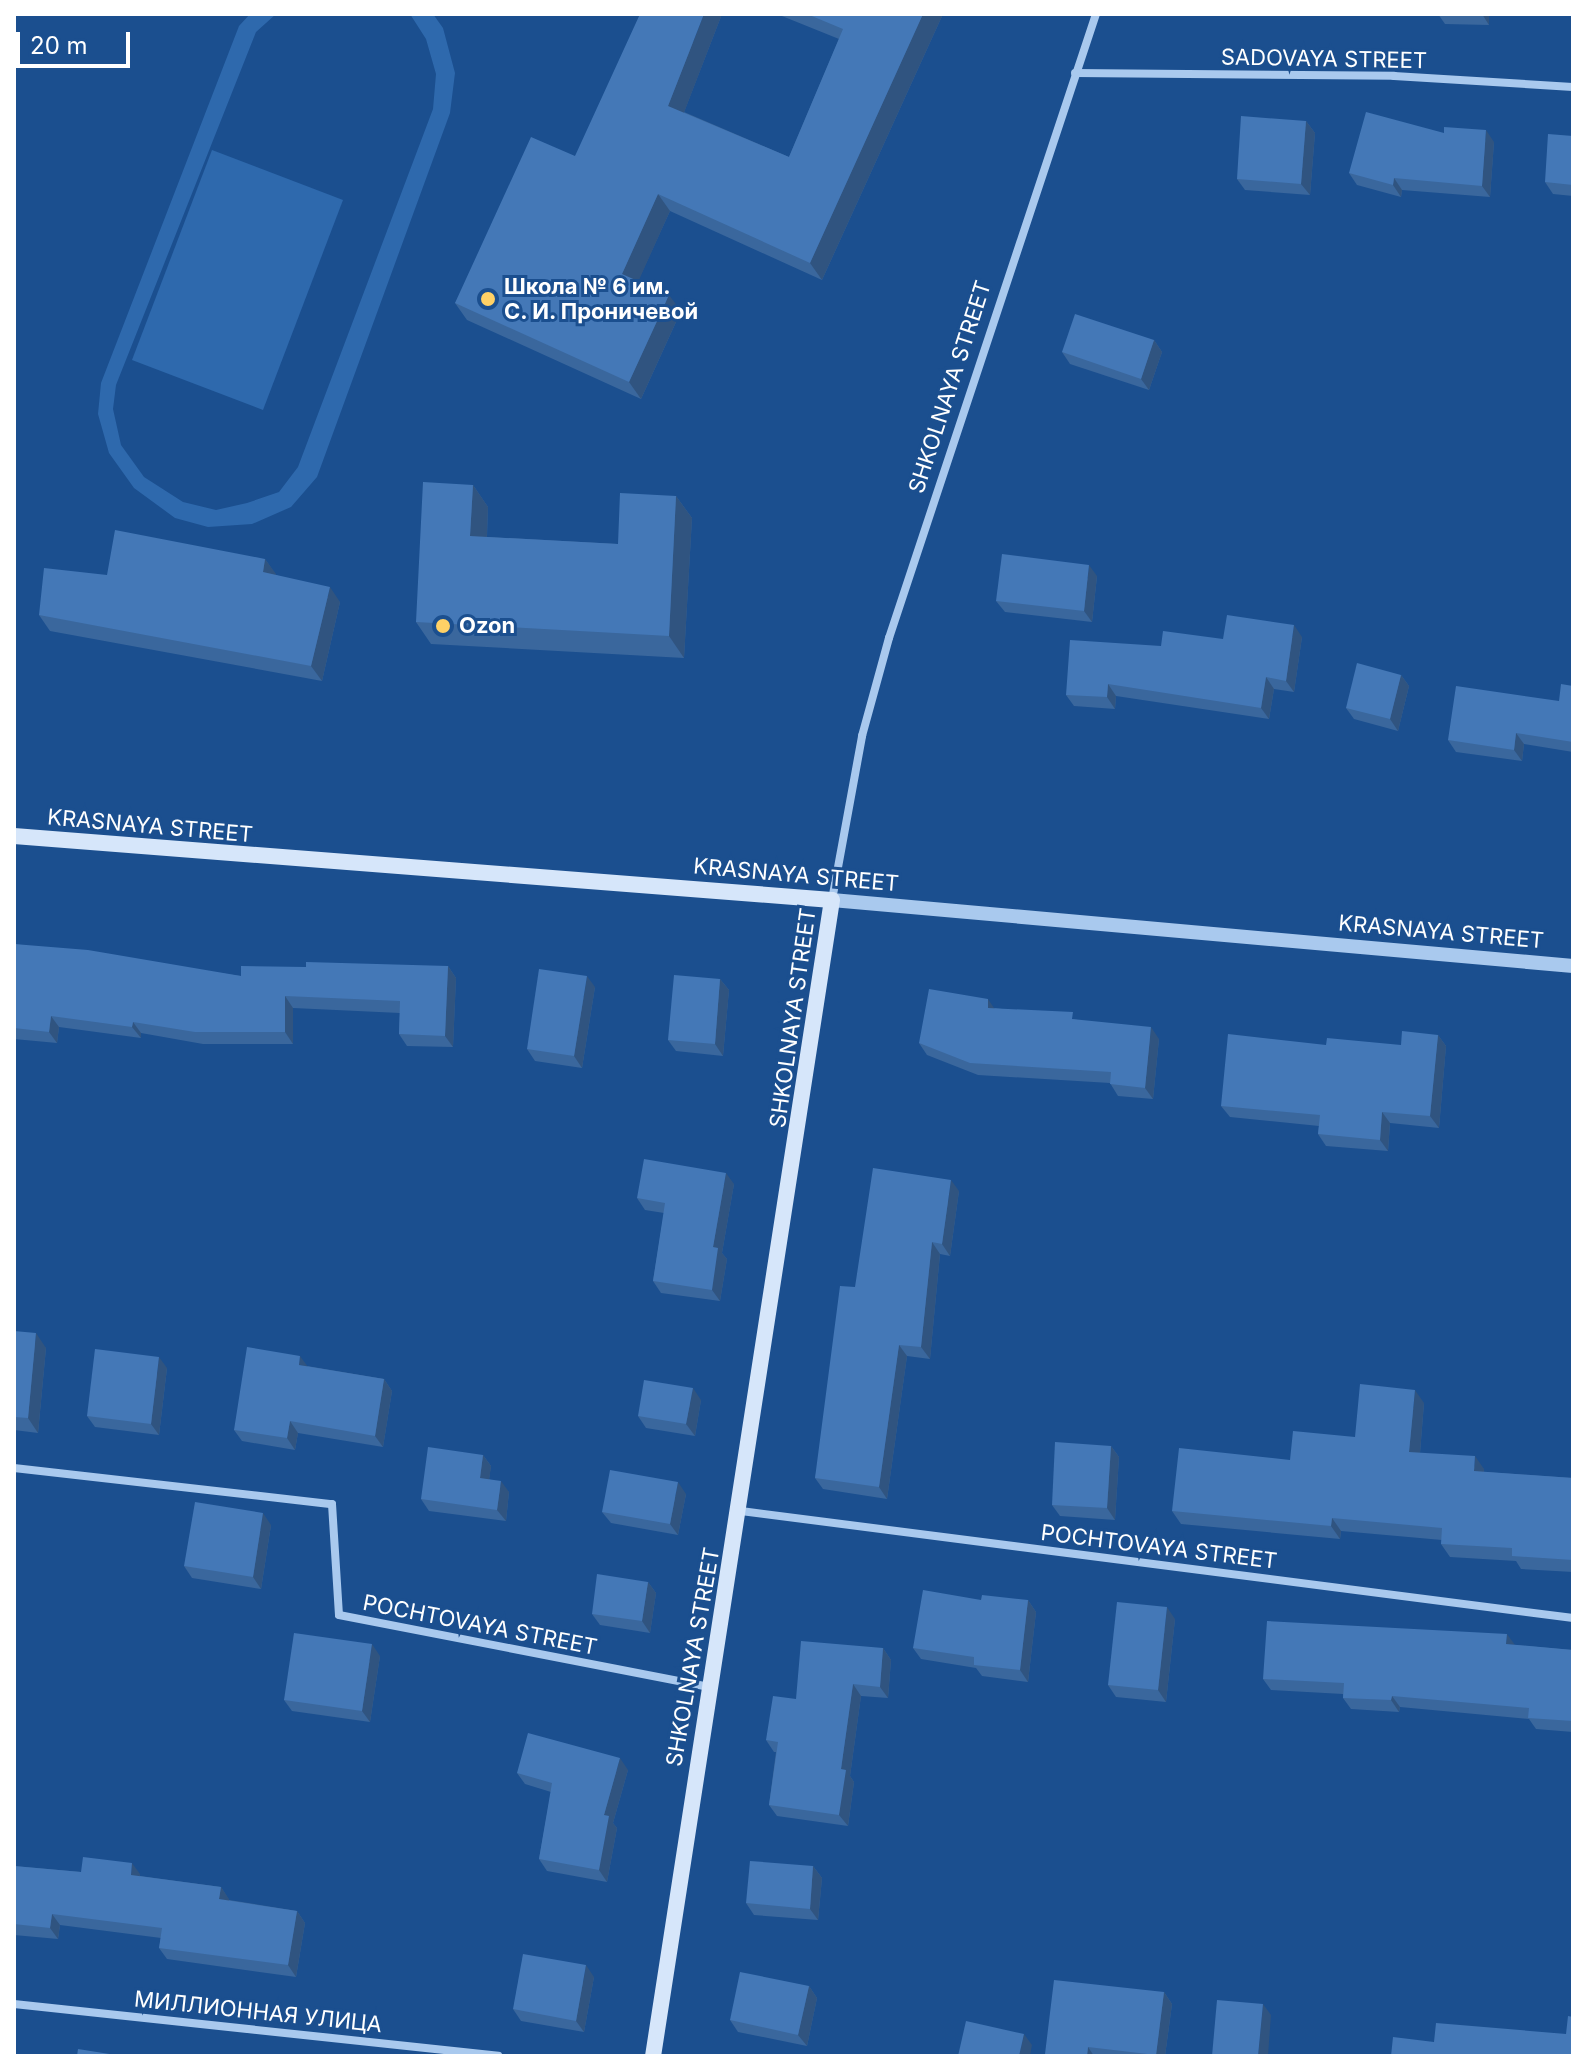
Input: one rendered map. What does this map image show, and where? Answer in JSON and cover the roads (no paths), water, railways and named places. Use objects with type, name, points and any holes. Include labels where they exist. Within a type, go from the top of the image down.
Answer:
[{"type":"main road","name":"KRASNAYA STREET","points":[[14,836],[832,900]]},
{"type":"main road","name":"SHKOLNAYA STREET","points":[[653,2056],[708,1687],[741,1511],[832,900]]},
{"type":"street","name":"SHKOLNAYA STREET","points":[[832,900],[862,736],[889,638],[1096,14]]},
{"type":"street","name":"SADOVAYA STREET","points":[[1075,73],[1394,76],[1573,87]]},
{"type":"street","name":"KRASNAYA STREET","points":[[832,900],[1573,966]]},
{"type":"street","name":"POCHTOVAYA STREET","points":[[14,1468],[332,1504],[339,1615],[708,1687]]},
{"type":"street","name":"POCHTOVAYA STREET","points":[[741,1511],[1573,1618]]},
{"type":"street","name":"МИЛЛИОННАЯ УЛИЦА","points":[[14,2004],[498,2056]]},
{"type":"place","name":"Школа № 6 им. С. И. Проничевой","points":[[488,299]]},
{"type":"place","name":"Ozon","points":[[443,626]]}]
